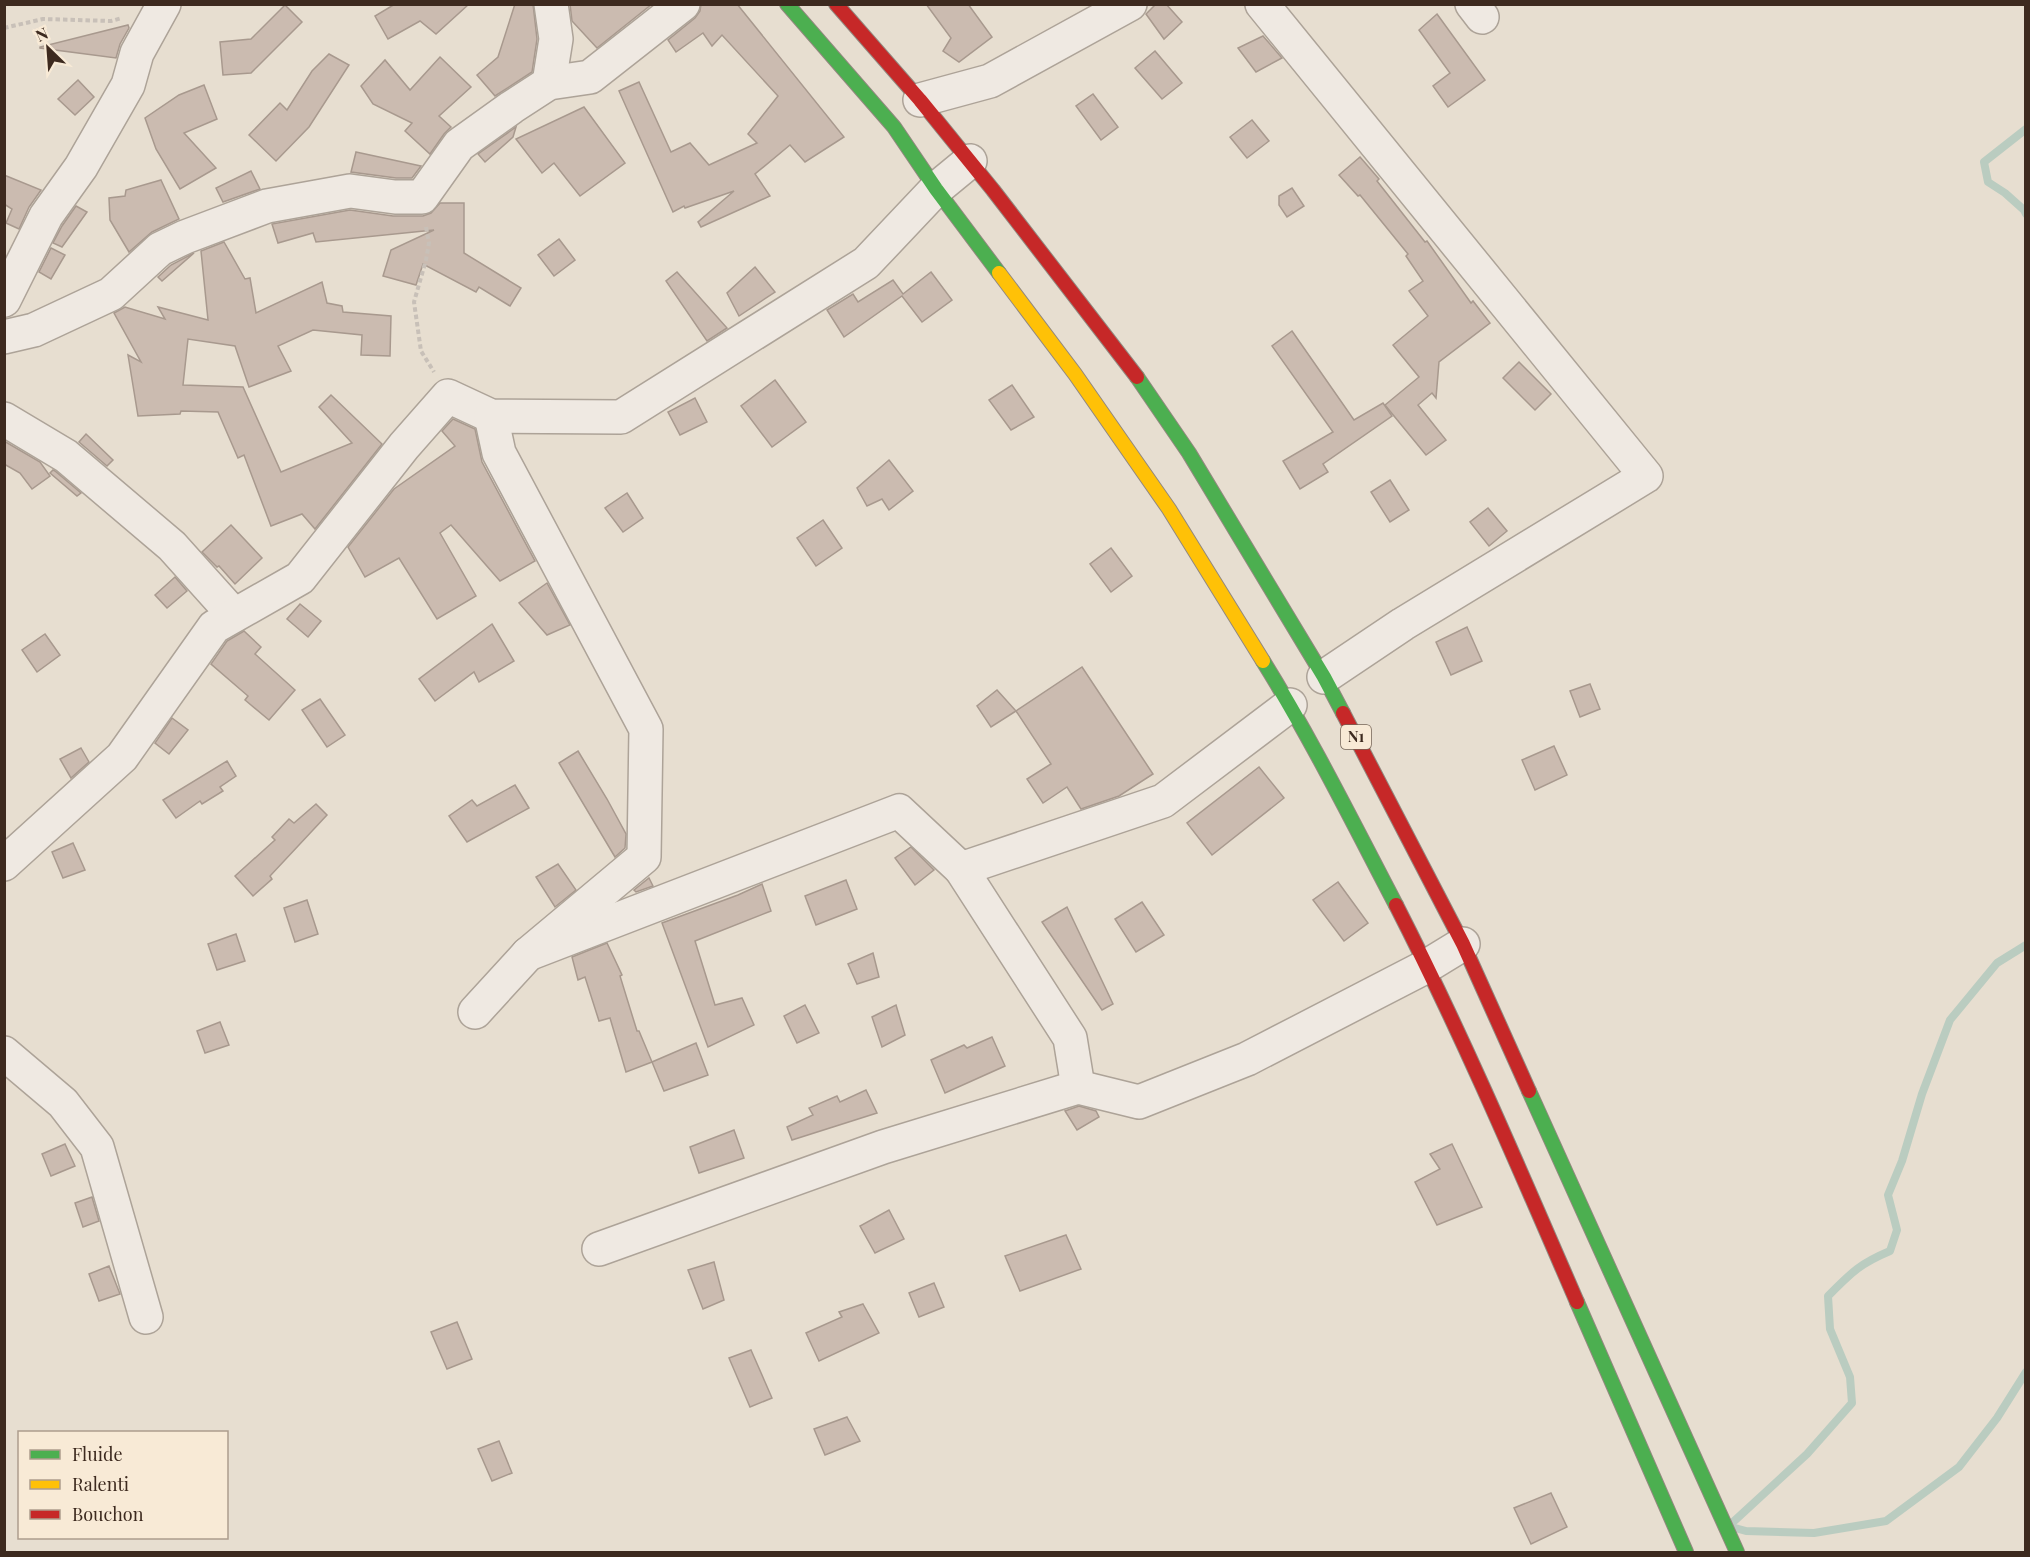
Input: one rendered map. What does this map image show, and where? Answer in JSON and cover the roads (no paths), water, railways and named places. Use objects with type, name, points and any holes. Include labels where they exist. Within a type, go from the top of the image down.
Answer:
[{"type":"main road","name":"N1","points":[[787,4],[894,127],[936,189],[1075,374],[1169,509],[1290,705],[1326,770],[1426,966],[1490,1102],[1686,1552]]},
{"type":"main road","name":"N1","points":[[836,4],[970,161],[1128,363],[1189,453],[1324,677],[1463,944],[1737,1552]]},
{"type":"street","points":[[4,300],[46,216],[81,167],[128,85],[137,53],[164,4]]},
{"type":"street","points":[[549,83],[556,39],[551,4]]},
{"type":"street","points":[[4,337],[34,330],[111,294],[160,249],[185,237],[267,206],[350,191],[395,197],[422,197],[459,144],[549,83],[590,77],[683,4]]},
{"type":"street","points":[[920,100],[990,81],[1130,4]]},
{"type":"street","points":[[1262,4],[1646,476],[1403,624],[1324,677]]},
{"type":"street","points":[[4,864],[122,757],[214,627],[300,578],[404,446],[448,396],[492,417],[621,417],[866,263],[936,189],[970,161]]},
{"type":"street","points":[[475,1011],[528,954],[644,857],[646,729],[499,453],[492,417]]},
{"type":"street","points":[[4,419],[66,456],[172,546],[234,615]]},
{"type":"street","points":[[961,869],[1163,801],[1290,705]]},
{"type":"street","points":[[528,954],[899,811],[961,869],[1070,1038],[1078,1087]]},
{"type":"street","points":[[599,1249],[883,1147],[1078,1087],[1139,1102],[1247,1059],[1426,966],[1463,944]]},
{"type":"street","points":[[5,1054],[63,1103],[97,1147],[146,1317]]},
{"type":"waterway","points":[[2026,129],[1984,162],[1988,182],[2005,193],[2026,214]]},
{"type":"waterway","points":[[1732,1523],[1807,1454],[1852,1403],[1850,1377],[1830,1329],[1828,1296],[1856,1270],[1870,1260],[1890,1251],[1897,1230],[1888,1195],[1902,1161],[1922,1094],[1950,1020],[1997,963],[2026,945]]},
{"type":"waterway","points":[[1735,1528],[1746,1531],[1814,1533],[1886,1521],[1959,1467],[1997,1418],[2026,1372]]}]
